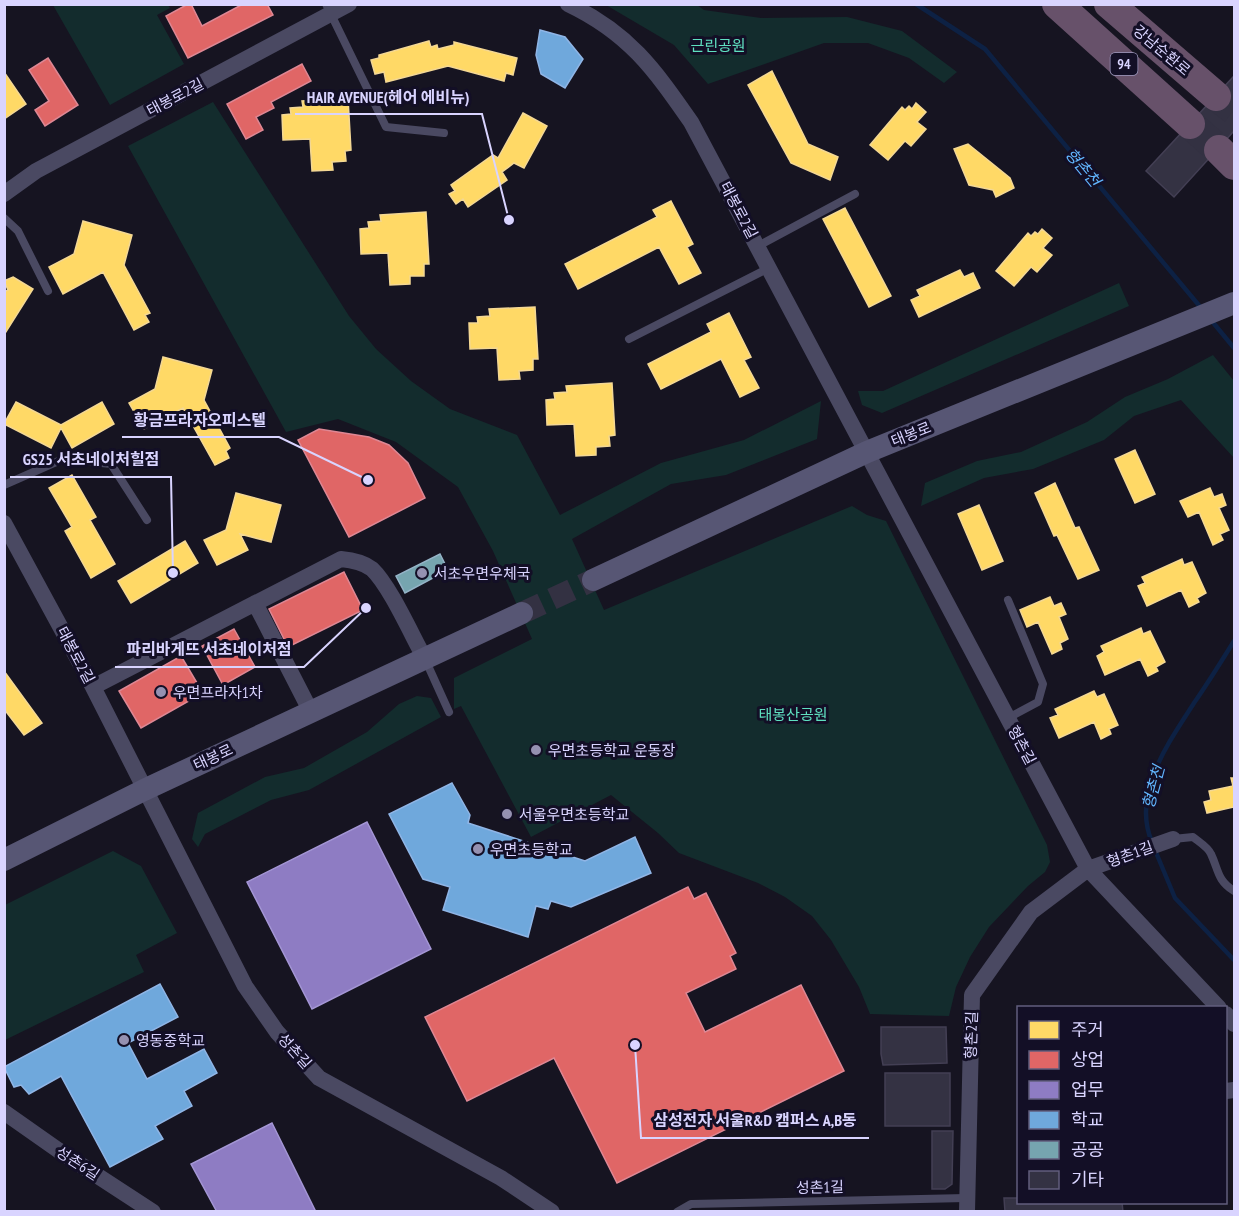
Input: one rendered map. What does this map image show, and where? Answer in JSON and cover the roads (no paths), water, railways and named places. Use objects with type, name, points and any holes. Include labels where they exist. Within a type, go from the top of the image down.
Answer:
[{"type":"highway","name":"94","points":[[1057,4],[1190,124]]},
{"type":"highway","name":"강남순환로","points":[[1109,4],[1216,96]]},
{"type":"street","name":"태봉로2길","points":[[4,194],[36,171],[328,9],[349,4]]},
{"type":"street","name":"태봉로2길","points":[[568,4],[595,17],[630,44],[662,81],[691,122],[867,452]]},
{"type":"street","name":"태봉로","points":[[593,580],[867,452],[1228,305]]},
{"type":"street","name":"형촌길","points":[[867,452],[1088,869],[1217,1006]]},
{"type":"street","name":"태봉로2길","points":[[4,523],[93,687],[144,790]]},
{"type":"street","points":[[93,687],[341,559],[357,561],[371,569],[384,585],[424,659]]},
{"type":"street","points":[[255,603],[311,712]]},
{"type":"street","name":"태봉로","points":[[4,860],[144,790],[522,613]]},
{"type":"street","name":"성촌길","points":[[144,790],[245,986],[277,1032],[320,1078],[501,1178],[552,1212]]},
{"type":"street","name":"형촌1길","points":[[1088,869],[1173,839]]},
{"type":"street","name":"형촌2길","points":[[966,1205],[972,995],[1031,912],[1088,869]]},
{"type":"street","name":"성촌6길","points":[[4,1112],[153,1212]]},
{"type":"lane","points":[[328,9],[386,128],[444,133]]},
{"type":"lane","points":[[758,246],[855,194]]},
{"type":"lane","points":[[4,218],[18,231],[48,291]]},
{"type":"lane","points":[[628,339],[770,268]]},
{"type":"lane","points":[[4,484],[63,459],[111,464],[147,520]]},
{"type":"lane","points":[[1008,600],[1043,684],[1038,702],[1008,718]]},
{"type":"lane","points":[[424,659],[449,712]]},
{"type":"lane","points":[[1173,839],[1193,837],[1202,844],[1210,851],[1217,873],[1225,885],[1234,891]]},
{"type":"lane","name":"성촌1길","points":[[677,1212],[691,1204],[966,1205]]},
{"type":"waterway","name":"형촌천","points":[[916,4],[985,49],[1202,309]]},
{"type":"waterway","name":"형촌천","points":[[1211,320],[1234,348]]},
{"type":"waterway","name":"형촌천","points":[[1152,842],[1147,824],[1146,806],[1149,787],[1156,769],[1174,734],[1234,641]]},
{"type":"waterway","name":"형촌천","points":[[1155,850],[1175,898],[1234,960]]},
{"type":"tunnel","points":[[1216,96],[1234,110]]},
{"type":"tunnel","points":[[1190,124],[1219,150]]},
{"type":"tunnel","points":[[522,613],[593,580]]},
{"type":"place","name":"HAIR AVENUE(헤어 에비뉴)","points":[[509,220]]},
{"type":"place","name":"황금프라자오피스텔","points":[[368,480]]},
{"type":"place","name":"GS25 서초네이처힐점","points":[[173,573]]},
{"type":"place","name":"서초우면우체국","points":[[422,573]]},
{"type":"place","name":"파리바게뜨 서초네이처점","points":[[366,608]]},
{"type":"place","name":"우면프라자1차","points":[[161,692]]},
{"type":"place","name":"우면초등학교 운동장","points":[[536,750]]},
{"type":"place","name":"서울우면초등학교","points":[[507,814]]},
{"type":"place","name":"우면초등학교","points":[[478,849]]},
{"type":"place","name":"영동중학교","points":[[124,1040]]},
{"type":"place","name":"삼성전자 서울R&D 캠퍼스 A,B동","points":[[635,1045]]},
{"type":"park label","name":"근린공원","points":[[718,45]]},
{"type":"park label","name":"태봉산공원","points":[[793,714]]}]
